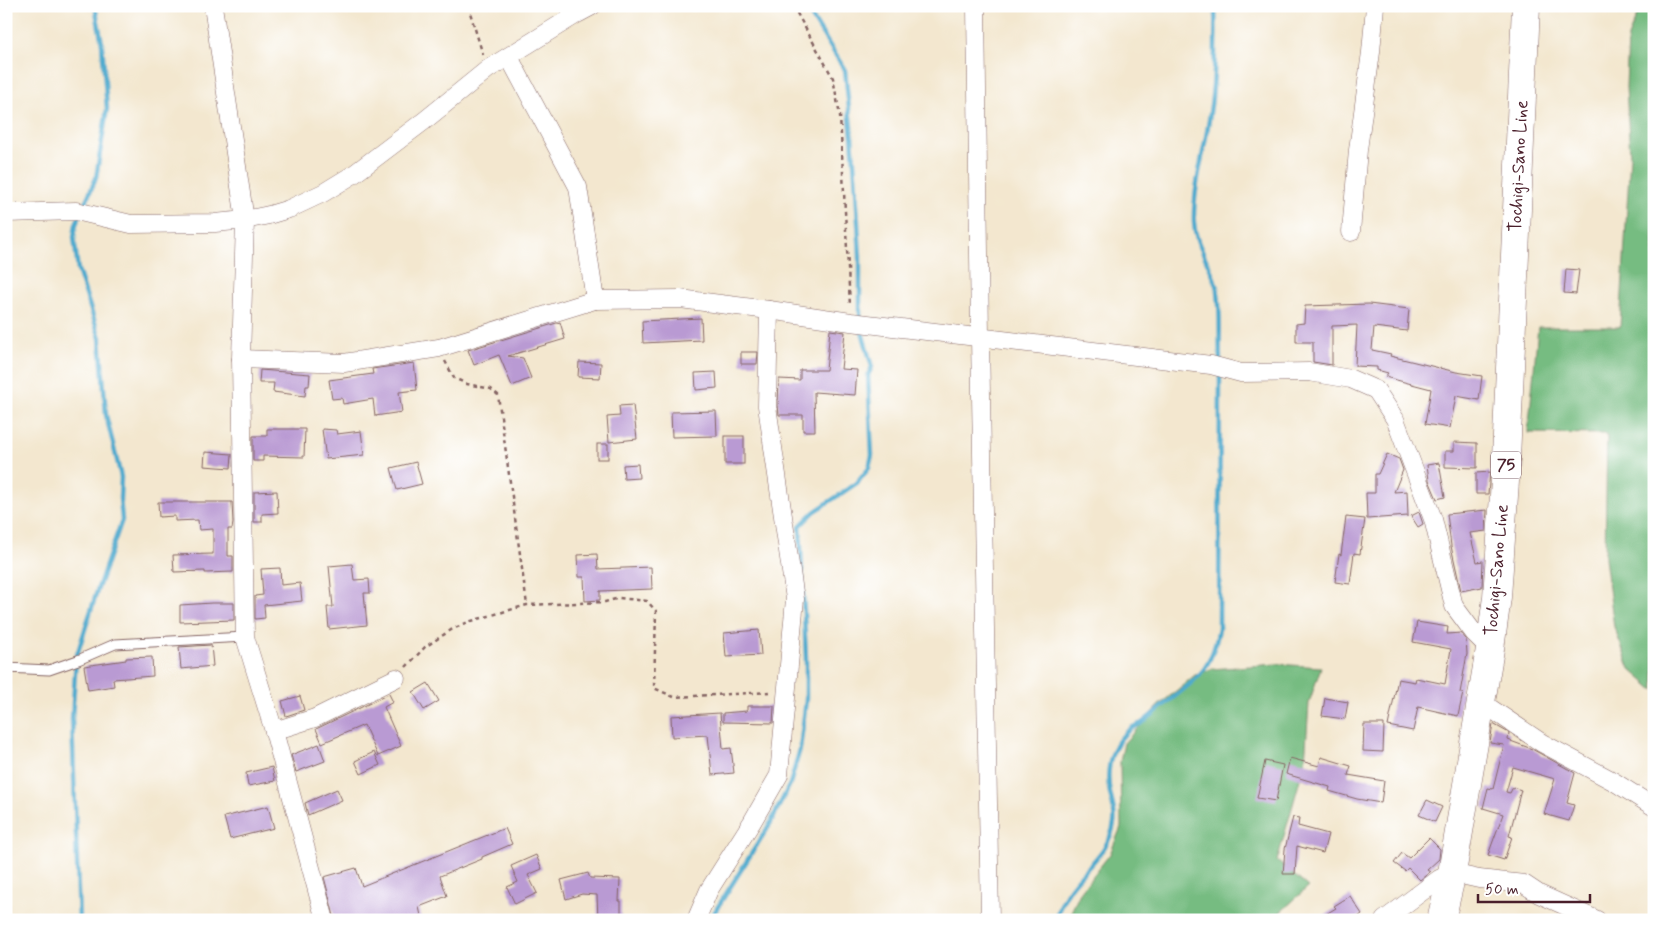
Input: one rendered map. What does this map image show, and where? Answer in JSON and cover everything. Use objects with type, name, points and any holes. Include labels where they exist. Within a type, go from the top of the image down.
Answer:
[{"type":"main road","name":"Tochigi-Sano Line","points":[[1441,920],[1452,872],[1497,597],[1505,481],[1526,6]]},
{"type":"street","points":[[213,6],[245,220],[241,359],[245,637],[274,731],[325,920]]},
{"type":"street","points":[[6,213],[76,212],[131,224],[245,220],[289,209],[324,193],[354,174],[488,69],[592,6]]},
{"type":"street","points":[[976,6],[990,920]]},
{"type":"street","points":[[1351,232],[1358,150],[1375,6]]},
{"type":"street","points":[[509,56],[578,187],[595,300]]},
{"type":"street","points":[[241,359],[344,363],[439,348],[595,300],[680,299],[851,322],[1211,365],[1241,373],[1309,372],[1351,379],[1376,390],[1395,419],[1430,510],[1454,606],[1490,649]]},
{"type":"street","points":[[696,920],[709,890],[752,822],[779,774],[795,599],[767,406],[769,310]]},
{"type":"street","points":[[274,731],[315,718],[396,678]]},
{"type":"street","points":[[1481,702],[1542,743],[1588,766],[1654,807]]},
{"type":"street","points":[[1384,920],[1439,879],[1452,872],[1472,878],[1524,884],[1539,894],[1597,920]]},
{"type":"lane","points":[[6,668],[48,670],[78,660],[115,644],[245,637]]},
{"type":"path","points":[[468,6],[488,69]]},
{"type":"path","points":[[793,6],[833,78],[840,116],[851,322]]},
{"type":"path","points":[[439,348],[454,378],[468,384],[491,389],[498,395],[527,604]]},
{"type":"path","points":[[396,678],[425,647],[451,630],[468,622],[527,604],[605,602],[619,598],[647,601],[656,611],[654,688],[674,697],[787,691]]},
{"type":"green space","points":[[1641,6],[1654,6],[1654,690],[1630,669],[1614,627],[1605,558],[1607,434],[1528,433],[1538,327],[1620,327],[1630,156],[1626,87],[1628,37]]},
{"type":"green space","points":[[1276,664],[1321,667],[1309,703],[1305,762],[1277,861],[1308,887],[1272,920],[1067,920],[1081,891],[1110,854],[1121,827],[1120,762],[1124,743],[1158,706],[1195,675],[1212,669]]},
{"type":"building","points":[[1566,269],[1579,270],[1576,294],[1564,293]]},
{"type":"building","points":[[1369,304],[1409,309],[1407,331],[1374,327],[1372,350],[1456,372],[1482,376],[1479,400],[1456,396],[1450,428],[1425,424],[1431,389],[1385,377],[1388,373],[1377,370],[1377,367],[1355,366],[1357,325],[1332,326],[1332,365],[1313,362],[1313,342],[1296,342],[1296,324],[1304,323],[1305,306]]},
{"type":"building","points":[[701,318],[702,340],[643,343],[642,321]]},
{"type":"building","points":[[560,322],[565,339],[508,356],[523,358],[531,378],[512,386],[499,355],[474,365],[468,350]]},
{"type":"building","points":[[830,330],[845,332],[841,369],[857,370],[855,395],[814,392],[815,431],[803,431],[803,415],[779,415],[779,379],[800,380],[800,370],[826,370]]},
{"type":"building","points":[[741,352],[758,352],[757,364],[741,364]]},
{"type":"building","points":[[579,362],[601,363],[600,378],[578,377]]},
{"type":"building","points":[[414,363],[417,390],[399,392],[402,412],[375,416],[373,399],[343,404],[342,398],[332,399],[329,380],[373,374],[372,369]]},
{"type":"building","points":[[260,370],[310,374],[309,386],[306,386],[305,396],[273,392],[274,383],[259,383]]},
{"type":"building","points":[[716,372],[717,388],[696,390],[695,373]]},
{"type":"building","points":[[633,405],[637,439],[609,442],[607,417],[620,416],[619,406]]},
{"type":"building","points":[[716,411],[717,436],[672,437],[671,412]]},
{"type":"building","points":[[267,429],[305,429],[304,457],[263,456],[263,461],[253,461],[253,436],[267,436]]},
{"type":"building","points":[[322,429],[336,430],[337,434],[361,431],[364,455],[326,459]]},
{"type":"building","points":[[725,436],[744,436],[744,464],[725,464]]},
{"type":"building","points":[[1454,442],[1477,443],[1477,468],[1445,467],[1445,451],[1454,451]]},
{"type":"building","points":[[597,444],[608,444],[608,459],[597,459]]},
{"type":"building","points":[[205,452],[232,454],[231,468],[204,466]]},
{"type":"building","points":[[1387,454],[1399,459],[1403,470],[1394,492],[1407,491],[1408,516],[1367,519],[1366,493],[1375,493],[1375,474],[1378,474]]},
{"type":"building","points":[[416,462],[422,484],[397,490],[391,468]]},
{"type":"building","points":[[1439,463],[1445,497],[1437,499],[1429,480],[1427,465]]},
{"type":"building","points":[[638,464],[639,478],[624,479],[623,465]]},
{"type":"building","points":[[1490,472],[1488,494],[1476,494],[1476,473]]},
{"type":"building","points":[[277,491],[278,513],[262,514],[262,522],[254,522],[254,492]]},
{"type":"building","points":[[158,502],[232,502],[233,523],[232,529],[228,529],[228,556],[233,556],[233,572],[174,572],[173,555],[213,554],[213,529],[199,530],[198,520],[175,521],[175,516],[159,517]]},
{"type":"building","points":[[1487,510],[1486,531],[1470,533],[1477,562],[1483,561],[1482,587],[1461,591],[1451,546],[1447,514]]},
{"type":"building","points":[[1419,512],[1423,524],[1418,527],[1411,516]]},
{"type":"building","points":[[1346,517],[1365,519],[1360,554],[1354,553],[1350,584],[1335,582]]},
{"type":"building","points":[[597,554],[598,569],[651,567],[652,589],[600,591],[600,600],[585,601],[584,577],[579,577],[578,555]]},
{"type":"building","points":[[352,564],[354,580],[369,579],[370,593],[364,593],[367,625],[329,629],[327,607],[333,607],[329,566]]},
{"type":"building","points":[[280,568],[281,585],[300,583],[302,601],[264,605],[265,618],[255,619],[255,596],[263,595],[261,569]]},
{"type":"building","points":[[234,603],[234,620],[180,622],[180,605]]},
{"type":"building","points":[[1417,622],[1448,627],[1447,634],[1461,633],[1466,639],[1467,654],[1460,693],[1463,693],[1458,716],[1418,707],[1413,731],[1388,726],[1398,679],[1415,682],[1416,678],[1445,684],[1451,649],[1413,642]]},
{"type":"building","points":[[759,630],[761,655],[726,657],[724,633]]},
{"type":"building","points":[[211,645],[213,666],[181,669],[179,647]]},
{"type":"building","points":[[152,657],[153,676],[113,679],[114,686],[88,690],[84,666],[126,660],[126,658]]},
{"type":"building","points":[[428,683],[439,701],[424,710],[413,692]]},
{"type":"building","points":[[389,694],[393,702],[384,707],[401,746],[378,756],[364,725],[322,743],[316,729]]},
{"type":"building","points":[[300,696],[304,710],[286,716],[282,701]]},
{"type":"building","points":[[1325,698],[1348,702],[1345,719],[1322,716]]},
{"type":"building","points":[[747,706],[774,706],[773,723],[723,722],[723,713],[747,711]]},
{"type":"building","points":[[720,713],[723,749],[731,748],[734,773],[712,775],[708,735],[672,737],[671,716]]},
{"type":"building","points":[[1364,724],[1384,724],[1383,752],[1363,751]]},
{"type":"building","points":[[1493,724],[1509,733],[1508,740],[1532,749],[1575,773],[1567,803],[1574,805],[1569,821],[1544,814],[1555,779],[1513,767],[1506,792],[1510,793],[1513,787],[1521,790],[1509,836],[1512,837],[1504,860],[1488,855],[1503,814],[1483,808],[1488,788],[1493,789],[1504,745],[1490,743]]},
{"type":"building","points":[[319,744],[325,761],[296,772],[291,755]]},
{"type":"building","points":[[374,752],[380,765],[361,774],[355,761]]},
{"type":"building","points":[[1321,757],[1351,766],[1348,775],[1384,781],[1381,803],[1329,791],[1330,787],[1286,774],[1290,758],[1319,766]]},
{"type":"building","points":[[1265,761],[1283,765],[1276,801],[1257,798]]},
{"type":"building","points":[[272,767],[275,781],[248,786],[246,773]]},
{"type":"building","points":[[337,789],[342,800],[308,815],[305,803]]},
{"type":"building","points":[[1427,800],[1442,807],[1435,822],[1419,815]]},
{"type":"building","points":[[268,806],[274,828],[230,839],[224,817]]},
{"type":"building","points":[[1293,817],[1299,818],[1298,826],[1328,834],[1323,853],[1297,846],[1295,874],[1283,874],[1285,849]]},
{"type":"building","points":[[505,828],[512,844],[482,857],[482,859],[440,876],[447,896],[419,907],[422,920],[335,920],[324,877],[356,868],[362,886]]},
{"type":"building","points":[[1429,838],[1440,849],[1439,859],[1427,870],[1430,872],[1420,880],[1408,868],[1405,871],[1394,863],[1402,853],[1409,858]]},
{"type":"building","points":[[536,855],[542,869],[528,875],[537,893],[515,904],[507,887],[518,882],[511,866]]},
{"type":"building","points":[[588,873],[590,878],[620,879],[619,901],[621,901],[621,919],[598,920],[597,895],[582,894],[566,899],[561,880]]},
{"type":"building","points":[[1350,896],[1362,914],[1354,920],[1316,920],[1336,908],[1334,906]]},
{"type":"waterway","points":[[83,208],[96,178],[107,109],[102,43],[95,6]]},
{"type":"waterway","points":[[805,6],[845,70],[856,189],[860,256],[860,318]]},
{"type":"waterway","points":[[1215,6],[1213,92],[1197,183],[1194,222],[1201,249],[1213,274],[1218,293],[1220,361]]},
{"type":"waterway","points":[[79,920],[72,719],[76,658],[122,520],[121,477],[106,415],[100,338],[78,270],[74,237],[80,215]]},
{"type":"waterway","points":[[712,920],[714,913],[770,824],[790,784],[800,749],[806,700],[800,526],[814,512],[857,483],[869,468],[872,455],[868,375],[872,367],[861,328]]},
{"type":"waterway","points":[[1055,920],[1067,894],[1103,850],[1112,833],[1114,808],[1108,776],[1111,759],[1117,743],[1130,729],[1142,723],[1189,685],[1203,671],[1216,643],[1219,629],[1220,376]]}]
